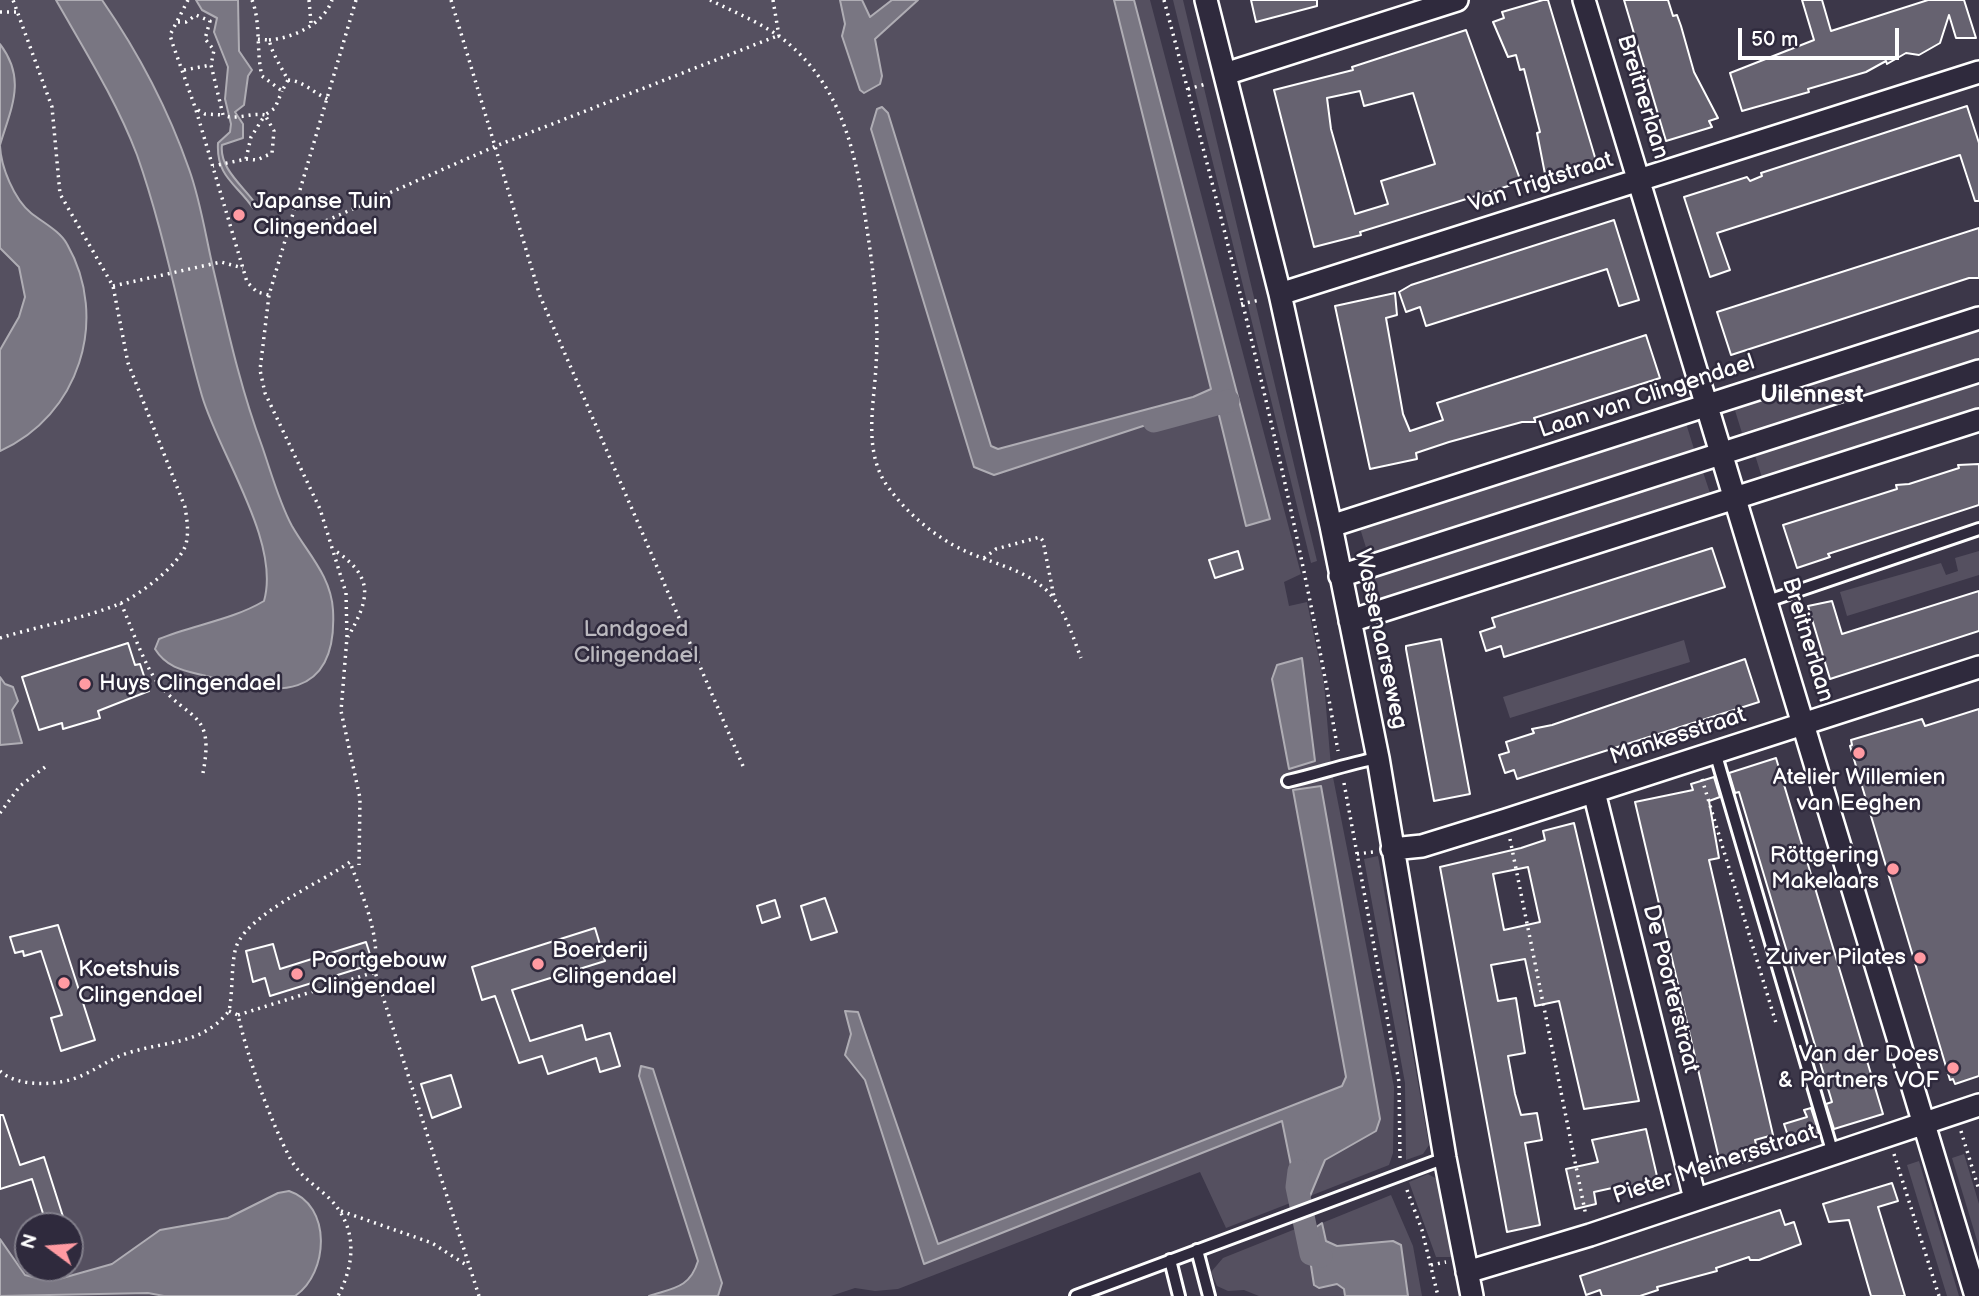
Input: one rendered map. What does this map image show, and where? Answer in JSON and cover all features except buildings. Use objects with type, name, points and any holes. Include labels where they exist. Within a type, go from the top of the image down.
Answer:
[{"type":"street","name":"Wassenaarseweg","points":[[1206,0],[1280,294],[1331,526],[1378,758],[1445,1158],[1472,1296]]},
{"type":"street","points":[[1225,74],[1457,0]]},
{"type":"street","name":"Breitnerlaan","points":[[1584,0],[1709,405],[1976,1296]]},
{"type":"street","name":"Van Trigtstraat","points":[[1280,294],[1979,72]]},
{"type":"street","name":"Laan van Clingendael","points":[[1331,526],[1979,318]]},
{"type":"street","points":[[1340,576],[1979,372]]},
{"type":"street","points":[[1350,621],[1979,420]]},
{"type":"street","name":"Mankesstraat","points":[[1392,849],[1422,846],[1506,820],[1979,667]]},
{"type":"street","name":"De Poorterstraat","points":[[1594,792],[1695,1199]]},
{"type":"street","name":"Pieter Meinersstraat","points":[[1467,1272],[1590,1235],[1979,1105]]},
{"type":"lane","points":[[1768,601],[1979,529]]},
{"type":"lane","points":[[1706,755],[1833,1154]]},
{"type":"lane","points":[[1288,781],[1321,774],[1341,765],[1378,758]]},
{"type":"lane","points":[[1076,1296],[1445,1158]]},
{"type":"lane","points":[[1196,1250],[1209,1296]]},
{"type":"lane","points":[[1170,1260],[1179,1296]]},
{"type":"path","points":[[0,638],[121,603],[160,577],[178,561],[186,545],[188,527],[185,507],[128,363],[113,286],[60,194],[52,107],[13,0]]},
{"type":"path","points":[[188,0],[170,35],[197,110],[247,282],[257,292],[269,295]]},
{"type":"path","points":[[252,0],[262,76],[282,91]]},
{"type":"path","points":[[309,0],[312,23]]},
{"type":"path","points":[[256,39],[288,39],[320,20],[328,11],[332,0]]},
{"type":"path","points":[[356,0],[269,295],[260,353],[265,393],[303,471],[336,550],[346,593],[347,637],[341,710],[360,798],[359,866]]},
{"type":"path","points":[[451,0],[496,146],[522,244],[540,296],[743,766]]},
{"type":"path","points":[[710,0],[779,36],[803,57],[833,97],[850,137],[859,174],[876,291],[876,368],[871,412],[874,455],[884,480],[903,505],[939,535],[962,550],[1016,570],[1044,588],[1054,600],[1081,658]]},
{"type":"path","points":[[773,0],[779,36]]},
{"type":"path","points":[[1164,0],[1264,396],[1321,649],[1399,1082],[1402,1173],[1422,1230],[1438,1296]]},
{"type":"path","points":[[0,12],[17,12]]},
{"type":"path","points":[[177,22],[186,22],[196,15],[210,21],[205,34],[206,42],[214,50],[211,65],[223,115]]},
{"type":"path","points":[[287,234],[296,234],[496,146],[779,36]]},
{"type":"path","points":[[269,40],[272,57],[279,60],[288,80]]},
{"type":"path","points":[[184,70],[211,65]]},
{"type":"path","points":[[288,80],[302,82],[312,92],[328,99]]},
{"type":"path","points":[[246,159],[251,137],[265,115],[275,108],[288,80]]},
{"type":"path","points":[[197,110],[205,114],[228,117],[265,115]]},
{"type":"path","points":[[213,166],[227,161],[257,160],[272,153],[274,131],[265,115]]},
{"type":"path","points":[[113,286],[221,262],[243,268]]},
{"type":"path","points":[[984,558],[996,549],[1040,537],[1044,541],[1054,600]]},
{"type":"path","points":[[336,550],[362,575],[365,587],[366,601],[347,637]]},
{"type":"path","points":[[121,603],[157,683],[194,714],[205,730],[207,751],[203,773]]},
{"type":"path","points":[[1706,755],[1776,1026]]},
{"type":"path","points":[[0,813],[20,786],[49,764]]},
{"type":"path","points":[[1506,820],[1590,1235]]},
{"type":"path","points":[[0,1070],[21,1082],[72,1079],[104,1060],[134,1051],[190,1041],[216,1024],[229,1011],[235,950],[249,927],[280,904],[323,882],[350,862],[372,920],[378,953],[375,972],[479,1296]]},
{"type":"path","points":[[229,1011],[238,1014],[375,972]]},
{"type":"path","points":[[238,1014],[250,1055],[289,1157],[302,1175],[341,1211],[432,1243],[470,1267]]},
{"type":"path","points":[[1956,1113],[1979,1190]]},
{"type":"path","points":[[1888,1135],[1939,1296]]},
{"type":"path","points":[[338,1296],[345,1283],[353,1246],[341,1211]]},
{"type":"green space","name":"Landgoed Clingendael","points":[[0,0],[1150,0],[1301,574],[1284,582],[1289,606],[1307,602],[1324,683],[1331,767],[1394,1087],[1393,1153],[1389,1165],[1310,1196],[1325,1160],[1380,1119],[1320,786],[1346,1077],[1342,1086],[1280,1109],[1298,1200],[1226,1228],[1200,1172],[898,1289],[875,1291],[855,1288],[831,1296],[0,1296]]},
{"type":"green space","points":[[1173,0],[1183,0],[1317,561],[1311,563]]},
{"type":"green space","points":[[1979,325],[1979,358],[1742,433],[1733,404]]},
{"type":"green space","points":[[1979,382],[1979,414],[1764,484],[1755,455]]},
{"type":"green space","points":[[1685,420],[1694,449],[1368,554],[1359,525]]},
{"type":"green space","points":[[1703,472],[1713,502],[1383,607],[1374,576]]},
{"type":"green space","points":[[1979,551],[1979,575],[1847,616],[1840,592],[1941,563],[1946,575],[1958,571],[1955,558]]},
{"type":"green space","points":[[1684,640],[1690,662],[1510,718],[1503,697]]},
{"type":"green space","points":[[1378,856],[1429,1145],[1423,1154],[1406,1160],[1405,1083],[1364,859]]},
{"type":"green space","points":[[1964,1154],[1979,1204],[1979,1247],[1952,1158]]},
{"type":"green space","points":[[1919,1161],[1959,1296],[1947,1296],[1907,1165]]},
{"type":"green space","points":[[1428,1174],[1437,1179],[1452,1257],[1436,1257],[1409,1182]]},
{"type":"green space","points":[[1391,1195],[1413,1246],[1422,1296],[1408,1296],[1401,1245],[1393,1241],[1337,1246],[1326,1241],[1322,1223]]},
{"type":"green space","points":[[1298,1228],[1306,1234],[1315,1285],[1319,1288],[1337,1284],[1344,1289],[1345,1296],[1259,1296],[1244,1290],[1228,1291],[1217,1286],[1211,1272],[1223,1258]]},
{"type":"shaded area","points":[[56,0],[102,0],[151,82],[189,169],[235,360],[254,425],[287,517],[318,566],[331,598],[332,640],[325,662],[313,676],[298,685],[279,689],[234,684],[172,666],[155,649],[159,639],[239,613],[264,601],[267,578],[264,552],[246,498],[202,396],[156,215],[137,155],[110,95]]},
{"type":"shaded area","points":[[196,0],[238,0],[239,51],[252,70],[248,76],[244,105],[235,112],[243,124],[243,138],[222,145],[222,153],[228,169],[255,203],[253,208],[220,164],[218,143],[230,132],[231,124],[225,99],[228,67],[214,32],[217,18],[202,10]]},
{"type":"shaded area","points":[[840,0],[862,0],[870,17],[892,0],[918,0],[875,39],[882,76],[880,84],[864,93],[860,90],[842,36],[845,24]]},
{"type":"shaded area","points":[[1114,0],[1134,0],[1270,519],[1246,526],[1217,407],[1210,404],[994,475],[974,467],[871,129],[877,109],[882,107],[888,113],[991,446],[998,449],[1193,397],[1211,389]]},
{"type":"shaded area","points":[[0,44],[13,69],[15,82],[12,106],[0,145]]},
{"type":"shaded area","points":[[0,146],[6,173],[19,200],[67,244],[80,273],[86,303],[86,333],[79,363],[67,390],[50,414],[27,435],[0,451],[0,350],[19,317],[25,297],[19,267],[0,248]]},
{"type":"shaded area","points":[[1302,658],[1315,761],[1289,769],[1272,679],[1277,665]]},
{"type":"shaded area","points":[[0,677],[5,684],[13,687],[18,701],[12,710],[22,743],[0,745]]},
{"type":"shaded area","points":[[1321,786],[1380,1119],[1376,1131],[1325,1160],[1310,1196],[1298,1200],[1282,1121],[924,1264],[865,1080],[845,1055],[851,1034],[845,1011],[858,1012],[938,1244],[1342,1086],[1346,1077],[1293,790]]},
{"type":"shaded area","points":[[641,1066],[653,1069],[722,1283],[718,1296],[649,1296],[680,1286],[690,1277],[698,1261],[639,1076]]},
{"type":"shaded area","points":[[289,1191],[303,1199],[313,1210],[319,1224],[321,1240],[314,1272],[295,1296],[164,1296],[148,1293],[0,1296],[0,1239],[14,1259],[14,1282],[84,1282],[84,1272],[112,1264],[160,1230],[228,1218],[278,1193]]},
{"type":"shaded area","points":[[1322,1223],[1326,1241],[1337,1246],[1393,1241],[1401,1245],[1408,1296],[1345,1296],[1344,1289],[1337,1284],[1319,1288],[1314,1285],[1306,1234]]},
{"type":"waterway","points":[[1154,421],[1228,401]]},
{"type":"waterway","points":[[1299,1171],[1297,1187],[1311,1254],[1321,1256]]},
{"type":"place","name":"Japanse Tuin Clingendael","points":[[239,215]]},
{"type":"place","name":"Huys Clingendael","points":[[85,684]]},
{"type":"place","name":"Atelier Willemien van Eeghen","points":[[1859,753]]},
{"type":"place","name":"Röttgering Makelaars","points":[[1893,869]]},
{"type":"place","name":"Zuiver Pilates","points":[[1920,958]]},
{"type":"place","name":"Boerderij Clingendael","points":[[538,964]]},
{"type":"place","name":"Poortgebouw Clingendael","points":[[297,974]]},
{"type":"place","name":"Koetshuis Clingendael","points":[[64,983]]},
{"type":"place","name":"Van der Does & Partners VOF","points":[[1953,1068]]},
{"type":"district","name":"Uilennest","points":[[1812,396]]}]
